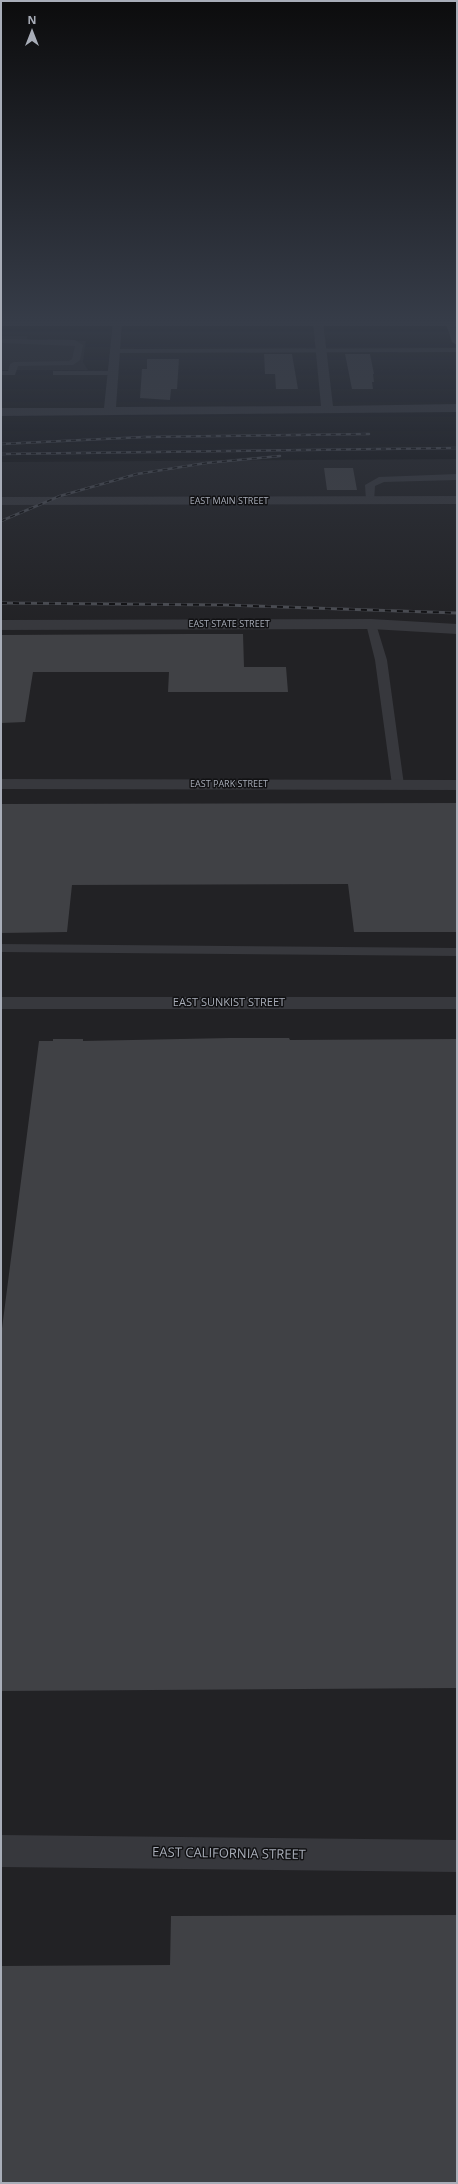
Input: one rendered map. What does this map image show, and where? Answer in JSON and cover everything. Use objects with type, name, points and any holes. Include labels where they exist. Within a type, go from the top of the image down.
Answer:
[{"type":"street","name":"EAST MAIN STREET","points":[[1,501],[457,500]]},
{"type":"street","name":"EAST STATE STREET","points":[[1,624],[370,624],[457,629]]},
{"type":"street","name":"EAST PARK STREET","points":[[1,784],[457,785]]},
{"type":"street","name":"EAST SUNKIST STREET","points":[[1,1003],[457,1003]]},
{"type":"street","name":"EAST CALIFORNIA STREET","points":[[1,1851],[457,1856]]},
{"type":"lane","points":[[371,500],[370,485],[382,478],[457,477]]},
{"type":"lane","points":[[370,624],[381,660],[398,785]]},
{"type":"lane","points":[[1,948],[457,952]]},
{"type":"shaded area","points":[[457,459],[457,2183],[1,2183],[1,462]]},
{"type":"building","points":[[324,468],[353,468],[357,490],[327,490]]},
{"type":"building","points":[[243,634],[244,667],[286,667],[288,692],[168,692],[169,672],[33,672],[25,722],[1,723],[1,635]]},
{"type":"building","points":[[457,803],[457,932],[354,932],[348,884],[72,885],[67,932],[1,933],[1,804]]},
{"type":"building","points":[[289,1038],[290,1040],[457,1039],[457,1688],[1,1691],[1,1336],[39,1041],[53,1041],[53,1039],[83,1039],[83,1041]]},
{"type":"building","points":[[457,1915],[457,2183],[1,2183],[1,1966],[170,1965],[171,1916]]},
{"type":"railway","points":[[1,444],[144,437],[369,434]]},
{"type":"railway","points":[[1,454],[457,448]]},
{"type":"railway","points":[[1,521],[60,496],[137,474],[206,463],[280,456]]},
{"type":"railway","points":[[1,603],[226,605],[457,613]]}]
